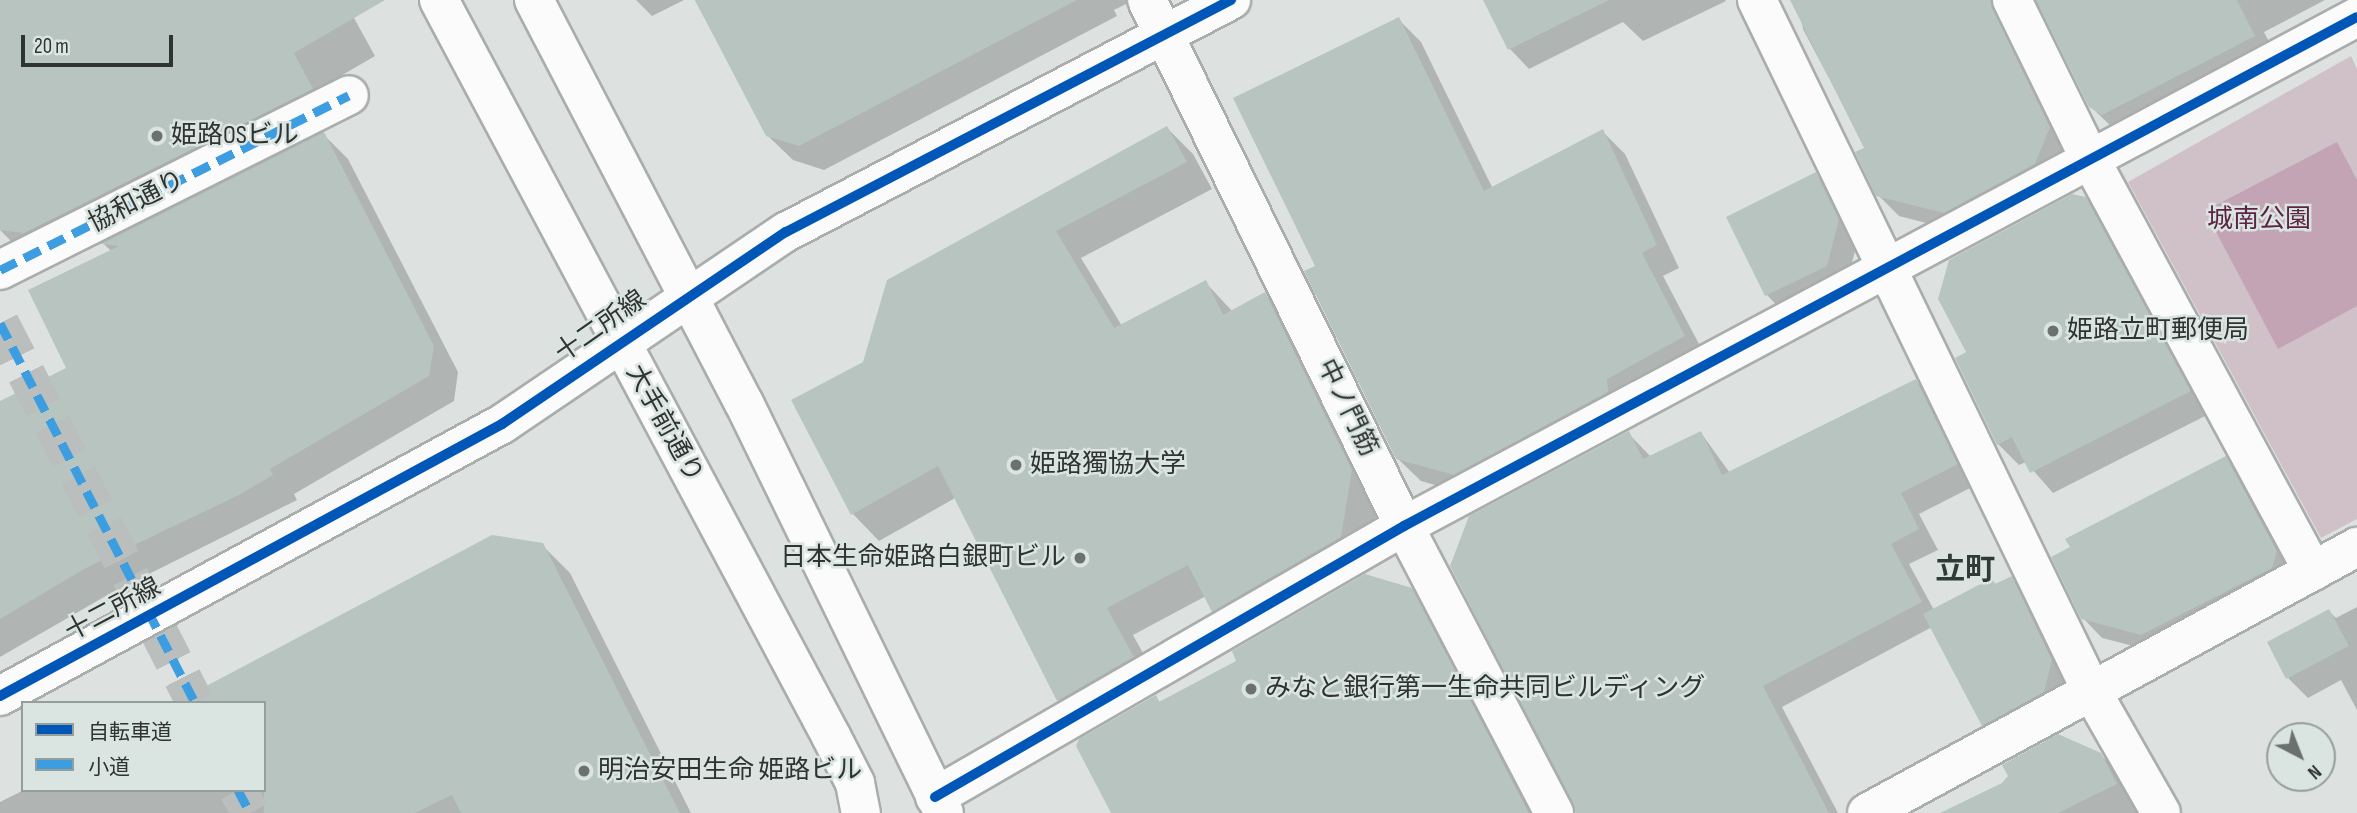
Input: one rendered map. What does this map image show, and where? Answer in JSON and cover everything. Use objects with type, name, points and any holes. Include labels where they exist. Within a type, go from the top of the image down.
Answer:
[{"type":"street","name":"大手前通り","points":[[439,0],[619,343],[837,747],[861,813]]},
{"type":"street","points":[[534,0],[687,294],[940,805],[1404,526],[2089,157],[2357,18]]},
{"type":"street","name":"中ノ門筋","points":[[1147,0],[1404,526],[1554,813]]},
{"type":"street","name":"十二所線","points":[[0,696],[502,424],[687,294],[786,232],[1231,0]]},
{"type":"street","points":[[1757,0],[2092,692],[2161,813]]},
{"type":"street","points":[[2012,0],[2089,157],[2313,571]]},
{"type":"street","name":"協和通り","points":[[0,270],[349,95]]},
{"type":"street","points":[[1867,813],[2357,547]]},
{"type":"green space","name":"城南公園","points":[[2351,56],[2357,69],[2357,519],[2321,538],[2128,182]]},
{"type":"shaded area","points":[[2337,142],[2357,180],[2357,306],[2278,349],[2205,211]]},
{"type":"building","name":"姫路OSビル","points":[[0,0],[385,0],[294,53],[313,89],[24,233],[0,230]]},
{"type":"building","points":[[695,0],[1077,0],[799,146],[766,136]]},
{"type":"building","points":[[1483,0],[1609,0],[1508,50]]},
{"type":"building","points":[[1790,0],[1990,0],[2050,127],[2035,164],[1944,213],[1876,196],[1855,152],[1864,148]]},
{"type":"building","points":[[2036,0],[2237,0],[2255,36],[2102,115],[2089,107]]},
{"type":"building","points":[[1399,17],[1484,191],[1603,129],[1657,245],[1642,253],[1685,336],[1607,379],[1608,392],[1454,475],[1396,459],[1304,271],[1315,266],[1233,98]]},
{"type":"building","points":[[1167,126],[1187,162],[1056,231],[1114,328],[1206,280],[1223,315],[1265,292],[1352,470],[1341,537],[1212,612],[1188,565],[1107,608],[1134,657],[1057,701],[938,466],[851,515],[791,400],[863,362],[887,280]]},
{"type":"building","points":[[324,132],[434,346],[429,376],[270,469],[273,475],[237,496],[86,568],[0,619],[0,401],[66,368],[28,290],[119,246],[101,244]]},
{"type":"building","points":[[1816,172],[1839,219],[1827,266],[1765,296],[1726,217]]},
{"type":"building","points":[[2072,194],[2086,197],[2191,391],[2030,473],[2012,437],[1997,445],[1955,358],[1966,352],[1938,299],[1949,260]]},
{"type":"building","points":[[1916,379],[1958,464],[1901,493],[1919,529],[1891,544],[1922,602],[1763,686],[1829,813],[1576,813],[1450,566],[1469,516],[1629,431],[1643,459],[1701,431],[1722,475]]},
{"type":"building","points":[[2226,456],[2277,551],[2272,568],[2141,635],[2081,619],[2051,557],[2070,547],[2065,539]]},
{"type":"building","points":[[492,535],[543,543],[680,813],[461,813],[452,795],[415,813],[264,813],[266,701],[178,701]]},
{"type":"building","points":[[1365,574],[1412,588],[1529,813],[1111,813],[1076,746],[1079,739],[1156,695],[1159,702],[1236,661],[1232,651]]},
{"type":"building","points":[[2012,576],[2052,660],[2044,692],[1982,726],[1923,614],[1992,578],[1995,584]]},
{"type":"building","points":[[2329,609],[2349,646],[2286,679],[2267,642]]},
{"type":"building","points":[[2058,734],[2101,753],[2117,784],[2058,813],[1940,813],[2002,783],[2008,776],[2002,765]]},
{"type":"tunnel","points":[[0,323],[194,701]]},
{"type":"tunnel","points":[[239,792],[250,813]]},
{"type":"marked path","points":[[0,270],[349,95]]},
{"type":"marked path","points":[[0,323],[194,701]]},
{"type":"marked path","points":[[239,792],[250,813]]},
{"type":"cycle path","points":[[0,696],[502,424],[786,232],[1231,0]]},
{"type":"cycle path","points":[[935,797],[1404,526],[2357,17]]},
{"type":"place","name":"姫路OSビル","points":[[157,136]]},
{"type":"place","name":"姫路立町郵便局","points":[[2053,331]]},
{"type":"place","name":"姫路獨協大学","points":[[1016,465]]},
{"type":"place","name":"日本生命姫路白銀町ビル","points":[[1080,558]]},
{"type":"place","name":"みなと銀行第一生命共同ビルディング","points":[[1251,689]]},
{"type":"place","name":"明治安田生命 姫路ビル","points":[[584,771]]},
{"type":"district","name":"立町","points":[[1965,570]]}]
